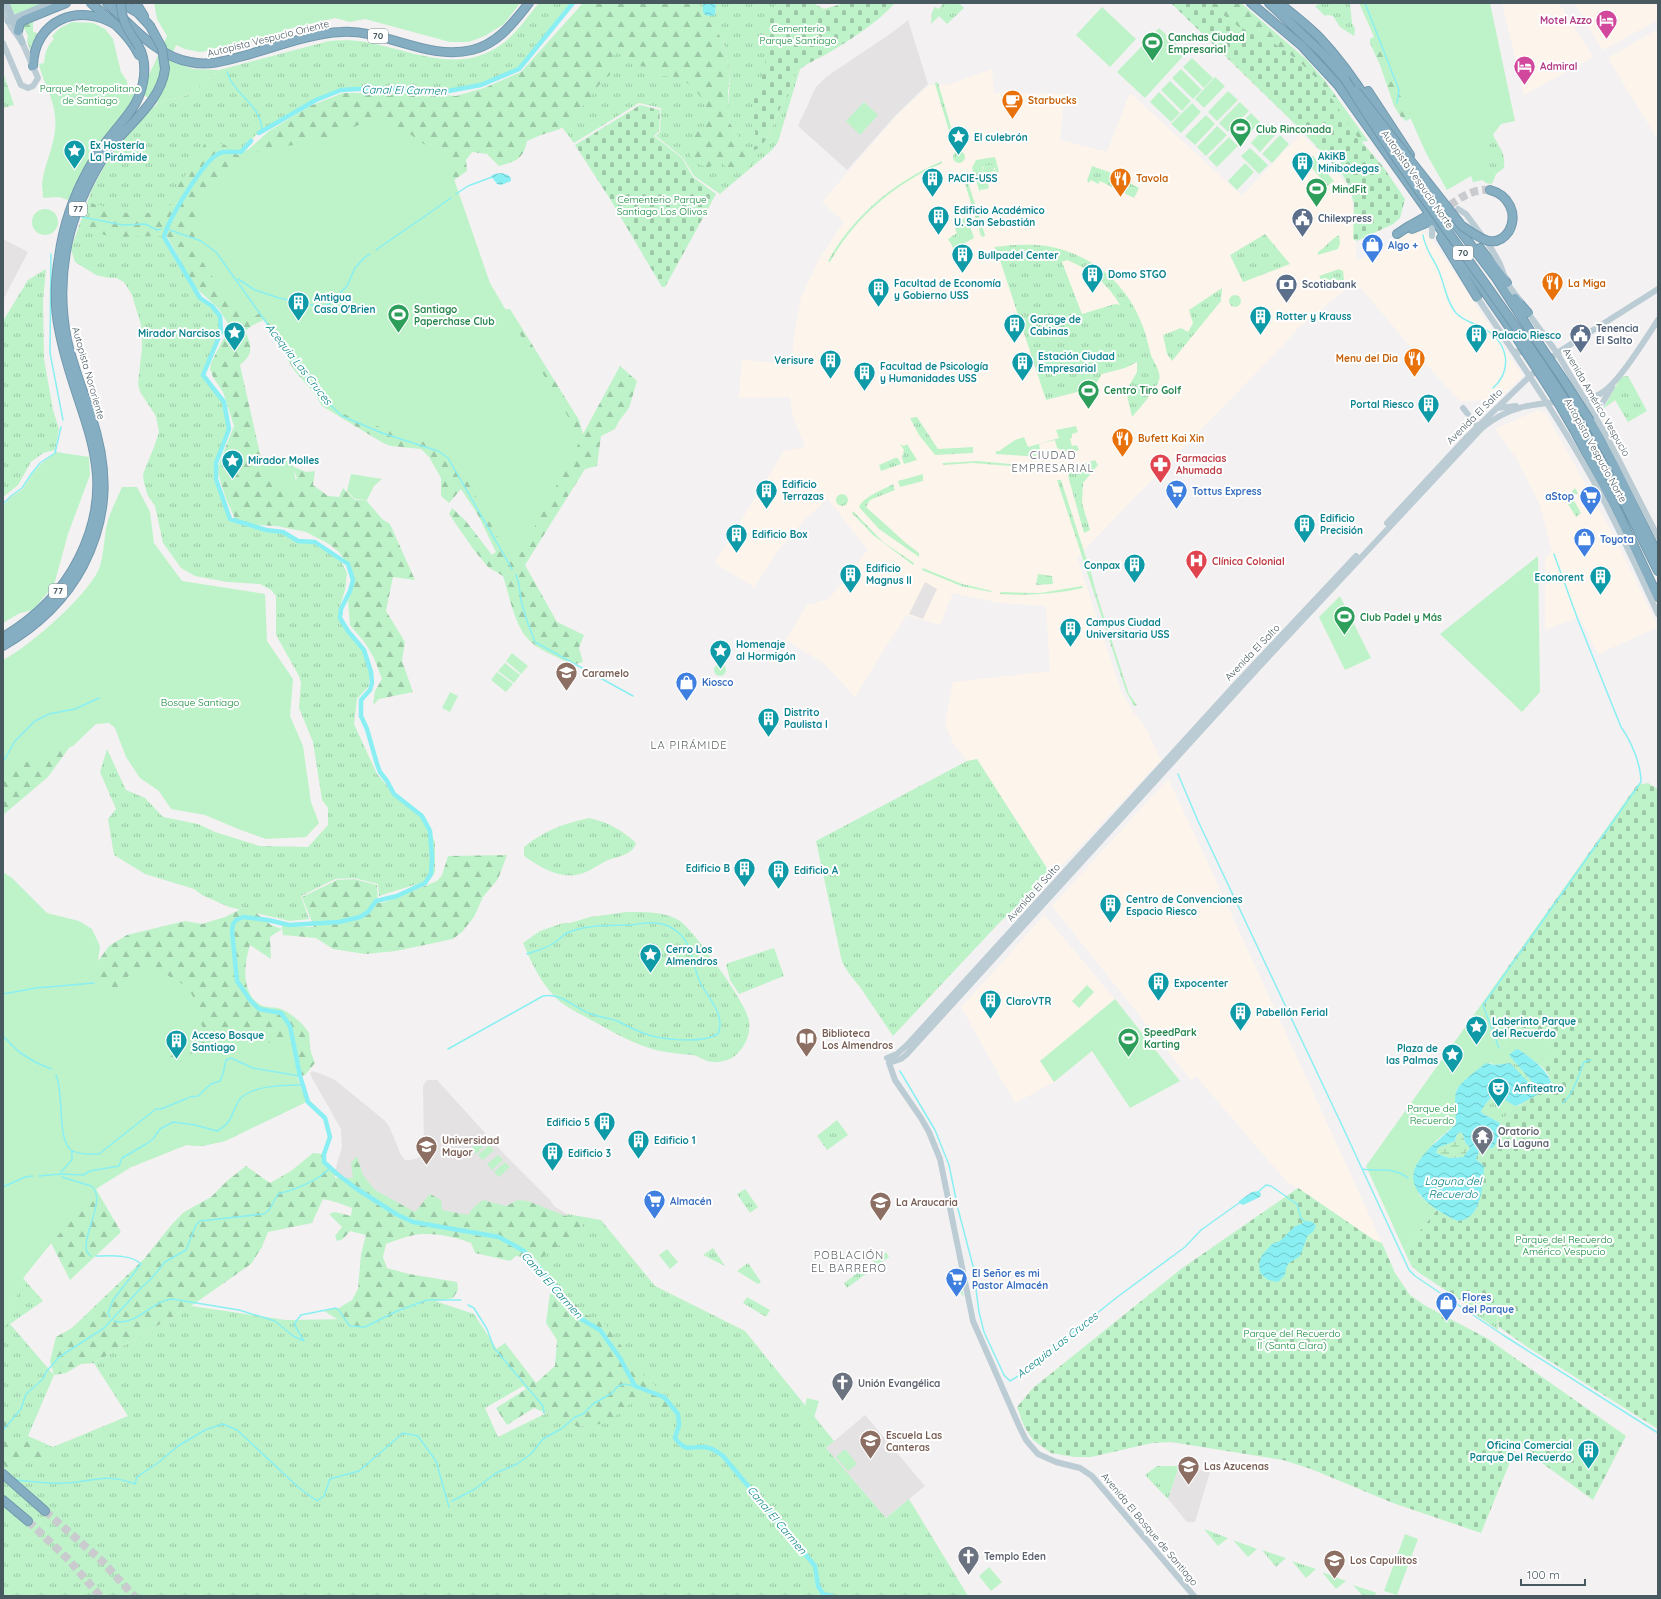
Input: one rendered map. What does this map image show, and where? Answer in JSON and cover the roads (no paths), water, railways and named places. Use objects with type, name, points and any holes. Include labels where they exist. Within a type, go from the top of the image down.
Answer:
[{"type":"highway","points":[[18,31],[20,23],[24,20],[66,3]]},
{"type":"highway","points":[[84,3],[113,22]]},
{"type":"highway","points":[[91,3],[113,22],[136,50],[141,61],[144,75]]},
{"type":"highway","points":[[102,3],[118,13]]},
{"type":"highway","name":"Autopista Vespucio Oriente","points":[[107,3],[162,52],[184,61],[205,64],[220,62],[313,36],[340,32],[366,34],[442,52],[467,51],[484,46],[499,36],[509,27],[529,3]]},
{"type":"highway","points":[[144,75],[144,62],[139,47],[124,24],[121,3],[138,13],[150,26]]},
{"type":"highway","name":"Autopista Vespucio Norte","points":[[1251,3],[1312,55],[1338,85],[1518,340],[1556,399],[1578,429],[1658,597]]},
{"type":"highway","name":"70","points":[[1258,3],[1282,28]]},
{"type":"highway","name":"70","points":[[1269,3],[1323,54],[1345,79],[1412,182],[1523,338],[1578,429],[1622,496],[1658,571]]},
{"type":"highway","name":"Autopista Vespucio Norte","points":[[1279,3],[1319,37],[1354,80],[1397,145],[1496,278],[1531,332],[1593,420],[1658,555]]},
{"type":"highway","points":[[138,5],[150,26]]},
{"type":"highway","points":[[33,66],[34,52],[41,37],[52,25],[62,19],[72,15],[89,14],[105,18],[113,22]]},
{"type":"highway","name":"Autopista Nororiente","points":[[3,646],[23,634],[38,622],[70,588],[89,553],[99,529],[104,483],[102,454],[69,348],[59,299],[66,253],[78,209],[98,167],[125,130],[154,98],[162,84],[165,69],[162,48],[150,26]]},
{"type":"highway","points":[[1319,37],[1345,62],[1363,84],[1419,168]]},
{"type":"highway","name":"Autopista Nororiente","points":[[3,637],[36,614],[65,581],[85,546],[95,512],[97,492],[95,458],[87,422],[62,344],[58,324],[59,256],[67,221],[79,188],[100,150],[137,102],[142,90],[144,75]]},
{"type":"highway","points":[[1345,79],[1365,100],[1507,283]]},
{"type":"highway","points":[[1462,226],[1479,238],[1489,242],[1500,240],[1509,231],[1513,219],[1510,207],[1502,196],[1490,190]]},
{"type":"highway","points":[[1423,204],[1436,230],[1477,297]]},
{"type":"highway","points":[[1409,230],[1428,222]]},
{"type":"highway","points":[[1398,234],[1407,227],[1428,222]]},
{"type":"highway","points":[[1475,250],[1528,313]]},
{"type":"highway","points":[[3,1474],[45,1511]]},
{"type":"highway","points":[[3,1500],[28,1522]]},
{"type":"main road","points":[[3,43],[21,85],[26,88],[35,85],[38,78],[18,31],[8,21],[6,3]]},
{"type":"main road","points":[[8,21],[51,3]]},
{"type":"main road","points":[[3,8],[8,21],[22,42]]},
{"type":"main road","name":"Avenida Américo Vespucio","points":[[1458,210],[1466,214],[1491,248],[1500,264],[1507,283],[1558,353],[1585,399],[1593,420],[1628,475],[1658,537]]},
{"type":"main road","points":[[1428,222],[1432,236]]},
{"type":"main road","name":"Avenida El Salto","points":[[888,1061],[907,1045],[1233,687],[1477,426],[1530,376],[1558,353],[1658,289]]},
{"type":"main road","points":[[1477,297],[1530,376],[1601,495],[1658,614]]},
{"type":"main road","points":[[1593,420],[1613,383],[1658,320]]},
{"type":"main road","points":[[1513,351],[1523,353],[1533,350],[1540,342],[1543,333]]},
{"type":"main road","name":"Avenida El Salto","points":[[888,1061],[901,1059],[906,1055],[1259,667],[1474,435],[1494,419],[1524,406],[1585,399],[1601,394],[1613,383]]},
{"type":"main road","points":[[1570,400],[1576,398],[1579,389]]},
{"type":"main road","points":[[1497,408],[1524,406]]},
{"type":"main road","points":[[1463,408],[1477,426]]},
{"type":"main road","points":[[1568,438],[1568,425],[1575,417],[1585,414],[1593,416],[1593,420]]},
{"type":"main road","name":"Avenida El Bosque de Santiago","points":[[888,1061],[894,1080],[921,1118],[929,1132],[940,1159],[973,1321],[996,1376],[1026,1440],[1035,1452],[1045,1457],[1080,1468],[1092,1476],[1194,1596]]},
{"type":"water","points":[[703,3],[716,3],[715,15],[705,15],[703,12]]},
{"type":"water","points":[[502,173],[508,175],[511,178],[511,181],[501,185],[497,184],[491,176]]},
{"type":"water","name":"Laguna del Recuerdo","points":[[1518,1049],[1538,1064],[1546,1073],[1552,1084],[1535,1096],[1515,1106],[1495,1094],[1487,1102],[1481,1111],[1500,1123],[1498,1140],[1493,1148],[1480,1149],[1476,1159],[1484,1166],[1480,1200],[1477,1208],[1472,1214],[1466,1219],[1458,1221],[1440,1212],[1423,1198],[1417,1189],[1414,1180],[1414,1171],[1419,1161],[1427,1151],[1456,1124],[1455,1099],[1458,1088],[1465,1080],[1486,1063],[1495,1065],[1510,1063],[1536,1090],[1538,1089],[1509,1055]],"holes":[[[1461,1132],[1465,1142],[1470,1148],[1463,1157],[1449,1158],[1436,1153],[1438,1148],[1455,1141],[1457,1134]]]},
{"type":"water","points":[[1259,1191],[1261,1194],[1260,1197],[1243,1205],[1239,1203],[1239,1201],[1252,1192]]},
{"type":"water","points":[[1307,1221],[1313,1222],[1316,1226],[1313,1232],[1308,1235],[1300,1256],[1289,1263],[1286,1268],[1285,1275],[1278,1282],[1268,1280],[1260,1273],[1259,1264],[1262,1255],[1272,1244],[1280,1241],[1294,1227]]},
{"type":"waterway","name":"Canal El Carmen","points":[[259,133],[316,100],[341,90],[375,88],[448,91],[481,85],[519,69],[573,3]]},
{"type":"waterway","points":[[1365,3],[1399,90],[1397,103]]},
{"type":"waterway","points":[[227,72],[236,88],[257,113],[261,121],[262,131]]},
{"type":"waterway","name":"Canal El Carmen","points":[[251,141],[241,152],[220,153],[205,166],[179,205],[164,237],[200,298],[212,306],[220,316],[221,332],[203,375],[224,402],[229,429],[216,463],[216,479],[230,519],[266,530],[283,532],[298,541],[315,542],[348,564],[353,580],[350,591],[341,609],[340,618],[348,631],[364,650],[371,672],[372,683],[370,690],[361,700],[361,716],[367,729],[380,772],[394,794],[422,816],[430,831],[432,858],[431,874],[425,883],[397,896],[376,901],[368,912],[360,917],[339,922],[289,925],[268,920],[243,917],[236,920],[233,924],[232,931],[237,981],[250,1000],[259,1009],[281,1013],[290,1026],[300,1076],[308,1102],[325,1118],[330,1137],[324,1154],[324,1162],[357,1189],[396,1214],[413,1222],[499,1237],[524,1251],[581,1319],[600,1330],[620,1358],[635,1386],[664,1397],[678,1414],[679,1425],[675,1438],[688,1448],[704,1447],[716,1451],[723,1456],[815,1566],[818,1586],[823,1594],[832,1596]]},
{"type":"waterway","points":[[456,194],[468,186],[492,177]]},
{"type":"waterway","points":[[376,250],[451,198]]},
{"type":"waterway","points":[[82,217],[123,225],[145,224],[157,230],[161,229]]},
{"type":"waterway","name":"Acequia Las Cruces","points":[[170,230],[201,241],[216,252],[298,367],[324,399],[342,416],[382,433],[438,451],[448,458],[512,569]]},
{"type":"waterway","points":[[1423,235],[1426,245],[1442,279],[1448,300],[1453,309],[1463,319],[1488,331],[1495,337],[1504,351],[1506,359],[1503,374],[1493,388]]},
{"type":"waterway","points":[[51,254],[50,353],[63,420]]},
{"type":"waterway","points":[[238,279],[255,290],[279,298],[321,307],[329,304],[347,286],[355,268],[370,254]]},
{"type":"waterway","points":[[3,504],[22,488],[40,463],[55,453],[61,427]]},
{"type":"waterway","points":[[1499,1048],[1483,1005],[1641,782],[1641,775],[1635,753],[1621,727],[1578,620],[1554,554]]},
{"type":"waterway","name":"Acequia Las Cruces","points":[[516,575],[519,584],[521,601],[535,642],[633,696]]},
{"type":"waterway","points":[[3,762],[15,741],[35,721],[49,714],[75,709],[99,698]]},
{"type":"waterway","points":[[1178,774],[1198,821],[1409,1270],[1415,1276],[1503,1335],[1658,1433]]},
{"type":"waterway","points":[[448,1049],[543,996],[549,995],[561,998],[591,1014],[617,1021],[636,1030],[660,1038],[692,1040],[711,1037],[718,1034],[720,1027],[718,1013],[700,982],[686,941],[682,936],[667,925],[649,923],[582,928],[567,933],[546,947],[527,954]]},
{"type":"waterway","points":[[3,994],[36,988],[94,983]]},
{"type":"waterway","points":[[3,1036],[19,1052],[35,1062],[51,1069]]},
{"type":"waterway","points":[[190,1097],[198,1096],[211,1084],[220,1081],[226,1060],[231,1058],[253,1068],[300,1076]]},
{"type":"waterway","points":[[1563,1103],[1573,1089],[1584,1062],[1591,1060]]},
{"type":"waterway","name":"Acequia Las Cruces","points":[[900,1071],[935,1130],[949,1165],[958,1209],[973,1266],[979,1312],[984,1332],[1004,1375],[1010,1381],[1020,1375],[1116,1298],[1185,1247],[1201,1230],[1239,1203]]},
{"type":"waterway","points":[[56,1075],[60,1092],[64,1136],[67,1145],[74,1152],[99,1154],[156,1109],[161,1109],[188,1098]]},
{"type":"waterway","points":[[39,1176],[61,1174],[83,1175],[90,1171],[119,1166],[122,1158],[146,1144],[153,1139],[160,1129],[173,1122],[195,1125],[217,1131],[229,1122],[238,1102],[243,1096],[250,1092],[267,1087],[302,1085]]},
{"type":"waterway","points":[[61,1172],[72,1160],[72,1151]]},
{"type":"waterway","points":[[3,1430],[21,1409],[26,1394],[43,1379],[46,1372],[59,1357],[104,1328],[151,1279],[165,1262],[186,1250],[196,1225],[200,1221],[264,1214],[269,1210],[278,1194],[306,1184],[319,1177],[330,1168]]},
{"type":"waterway","points":[[1362,1169],[1397,1172],[1408,1178]]},
{"type":"waterway","points":[[3,1187],[25,1177],[32,1176]]},
{"type":"waterway","points":[[62,1177],[91,1186],[95,1192],[97,1199],[96,1208],[87,1236],[86,1245],[87,1252],[91,1256]]},
{"type":"waterway","name":"Acequia Las Cruces","points":[[1258,1192],[1266,1185],[1271,1186],[1297,1204],[1301,1218],[1305,1222]]},
{"type":"waterway","points":[[96,1256],[126,1257],[141,1264],[113,1300],[108,1313],[110,1317]]},
{"type":"waterway","points":[[114,1321],[122,1322],[129,1320],[157,1304],[172,1299],[239,1310],[275,1321],[293,1336],[304,1341],[294,1324],[301,1315],[336,1308],[350,1326],[365,1327],[397,1311],[427,1300],[461,1300]]},
{"type":"waterway","points":[[468,1305],[474,1308],[487,1329],[494,1348],[543,1406],[544,1413]]},
{"type":"waterway","points":[[452,1501],[475,1489],[496,1473],[517,1464],[531,1454],[543,1439],[561,1429],[575,1417],[583,1414],[593,1404],[612,1393],[617,1387],[624,1384],[635,1386]]},
{"type":"waterway","points":[[15,1480],[59,1483],[107,1478],[124,1480],[135,1484],[137,1477],[159,1462],[178,1446],[205,1430],[223,1424],[237,1430],[298,1487],[317,1501],[324,1496],[330,1479],[359,1471],[403,1433],[418,1436],[436,1461],[449,1507]]},
{"type":"tunnel","points":[[1431,220],[1458,199],[1473,192],[1490,190]]},
{"type":"tunnel","points":[[45,1511],[101,1560],[134,1596]]},
{"type":"tunnel","points":[[28,1521],[69,1560],[100,1596]]},
{"type":"place","name":"Motel Azzo","points":[[1607,40]]},
{"type":"place","name":"Canchas Ciudad Empresarial","points":[[1152,62]]},
{"type":"place","name":"Admiral","points":[[1525,86]]},
{"type":"place","name":"Starbucks","points":[[1012,120]]},
{"type":"place","name":"Club Rinconada","points":[[1241,148]]},
{"type":"place","name":"El culebrón","points":[[959,156]]},
{"type":"place","name":"Ex Hostería La Pirámide","points":[[75,170]]},
{"type":"place","name":"AkiKB Minibodegas","points":[[1302,182]]},
{"type":"place","name":"PACIE-USS","points":[[932,198]]},
{"type":"place","name":"Tavola","points":[[1120,198]]},
{"type":"place","name":"MindFit","points":[[1317,208]]},
{"type":"place","name":"Edificio Académico U. San Sebastián","points":[[939,236]]},
{"type":"place","name":"Chilexpress","points":[[1302,238]]},
{"type":"place","name":"Algo +","points":[[1372,264]]},
{"type":"place","name":"Bullpadel Center","points":[[963,274]]},
{"type":"place","name":"Domo STGO","points":[[1092,294]]},
{"type":"place","name":"La Miga","points":[[1553,302]]},
{"type":"place","name":"Scotiabank","points":[[1286,304]]},
{"type":"place","name":"Facultad de Economía y Gobierno USS","points":[[879,308]]},
{"type":"place","name":"Antigua Casa O'Brien","points":[[299,322]]},
{"type":"place","name":"Santiago Paperchase Club","points":[[398,334]]},
{"type":"place","name":"Rotter y Krauss","points":[[1261,336]]},
{"type":"place","name":"Garage de Cabinas","points":[[1015,344]]},
{"type":"place","name":"Mirador Narcisos","points":[[235,352]]},
{"type":"place","name":"Palacio Riesco","points":[[1476,354]]},
{"type":"place","name":"Tenencia El Salto","points":[[1581,354]]},
{"type":"place","name":"Menu del Dia","points":[[1414,378]]},
{"type":"place","name":"Verisure","points":[[830,380]]},
{"type":"place","name":"Estación Ciudad Empresarial","points":[[1023,382]]},
{"type":"place","name":"Facultad de Psicología y Humanidades USS","points":[[864,392]]},
{"type":"place","name":"Centro Tiro Golf","points":[[1088,410]]},
{"type":"place","name":"Portal Riesco","points":[[1429,424]]},
{"type":"place","name":"Bufett Kai Xin","points":[[1122,458]]},
{"type":"place","name":"Mirador Molles","points":[[233,480]]},
{"type":"place","name":"Farmacias Ahumada","points":[[1161,484]]},
{"type":"place","name":"Edificio Terrazas","points":[[766,510]]},
{"type":"place","name":"Tottus Express","points":[[1176,510]]},
{"type":"place","name":"aStop","points":[[1590,516]]},
{"type":"place","name":"Edificio Precisión","points":[[1304,544]]},
{"type":"place","name":"Edificio Box","points":[[737,554]]},
{"type":"place","name":"Toyota","points":[[1585,558]]},
{"type":"place","name":"Clínica Colonial","points":[[1197,580]]},
{"type":"place","name":"Conpax","points":[[1135,584]]},
{"type":"place","name":"Edificio Magnus II","points":[[851,594]]},
{"type":"place","name":"Econorent","points":[[1600,596]]},
{"type":"place","name":"Club Padel y Más","points":[[1345,636]]},
{"type":"place","name":"Campus Ciudad Universitaria USS","points":[[1071,648]]},
{"type":"place","name":"Homenaje al Hormigón","points":[[720,670]]},
{"type":"place","name":"Caramelo","points":[[566,692]]},
{"type":"place","name":"Kiosco","points":[[686,702]]},
{"type":"place","name":"Distrito Paulista I","points":[[768,738]]},
{"type":"place","name":"Edificio B","points":[[745,888]]},
{"type":"place","name":"Edificio A","points":[[779,890]]},
{"type":"place","name":"Centro de Convenciones Espacio Riesco","points":[[1110,924]]},
{"type":"place","name":"Cerro Los Almendros","points":[[650,974]]},
{"type":"place","name":"Expocenter","points":[[1158,1002]]},
{"type":"place","name":"ClaroVTR","points":[[991,1020]]},
{"type":"place","name":"Pabellón Ferial","points":[[1241,1032]]},
{"type":"place","name":"Laberinto Parque del Recuerdo","points":[[1476,1046]]},
{"type":"place","name":"Biblioteca Los Almendros","points":[[806,1058]]},
{"type":"place","name":"SpeedPark Karting","points":[[1129,1058]]},
{"type":"place","name":"Acceso Bosque Santiago","points":[[176,1060]]},
{"type":"place","name":"Plaza de las Palmas","points":[[1453,1074]]},
{"type":"place","name":"Anfiteatro","points":[[1498,1108]]},
{"type":"place","name":"Edificio 5","points":[[605,1142]]},
{"type":"place","name":"Oratorio La Laguna","points":[[1482,1156]]},
{"type":"place","name":"Edificio 1","points":[[638,1160]]},
{"type":"place","name":"Universidad Mayor","points":[[426,1166]]},
{"type":"place","name":"Edificio 3","points":[[552,1172]]},
{"type":"place","name":"Almacén","points":[[655,1220]]},
{"type":"place","name":"La Araucaria","points":[[880,1222]]},
{"type":"place","name":"El Señor es mi Pastor Almacén","points":[[956,1298]]},
{"type":"place","name":"Flores del Parque","points":[[1447,1322]]},
{"type":"place","name":"Unión Evangélica","points":[[842,1402]]},
{"type":"place","name":"Escuela Las Canteras","points":[[871,1460]]},
{"type":"place","name":"Oficina Comercial Parque Del Recuerdo","points":[[1588,1470]]},
{"type":"place","name":"Las Azucenas","points":[[1189,1486]]},
{"type":"place","name":"Templo Eden","points":[[969,1576]]},
{"type":"place","name":"Los Capullitos","points":[[1334,1580]]},
{"type":"district","name":"CIUDAD EMPRESARIAL","points":[[1053,461]]},
{"type":"district","name":"LA PIRÁMIDE","points":[[689,745]]},
{"type":"district","name":"POBLACIÓN EL BARRERO","points":[[849,1261]]},
{"type":"park label","name":"Cementerio Parque Santiago","points":[[798,34]]},
{"type":"park label","name":"Parque Metropolitano de Santiago","points":[[90,94]]},
{"type":"park label","name":"Cementerio Parque Santiago Los Olivos","points":[[662,204]]},
{"type":"park label","name":"Bosque Santiago","points":[[200,702]]},
{"type":"park label","name":"Parque del Recuerdo","points":[[1432,1114]]},
{"type":"park label","name":"Parque del Recuerdo Américo Vespucio","points":[[1564,1244]]},
{"type":"park label","name":"Parque del Recuerdo II (Santa Clara)","points":[[1292,1338]]}]
